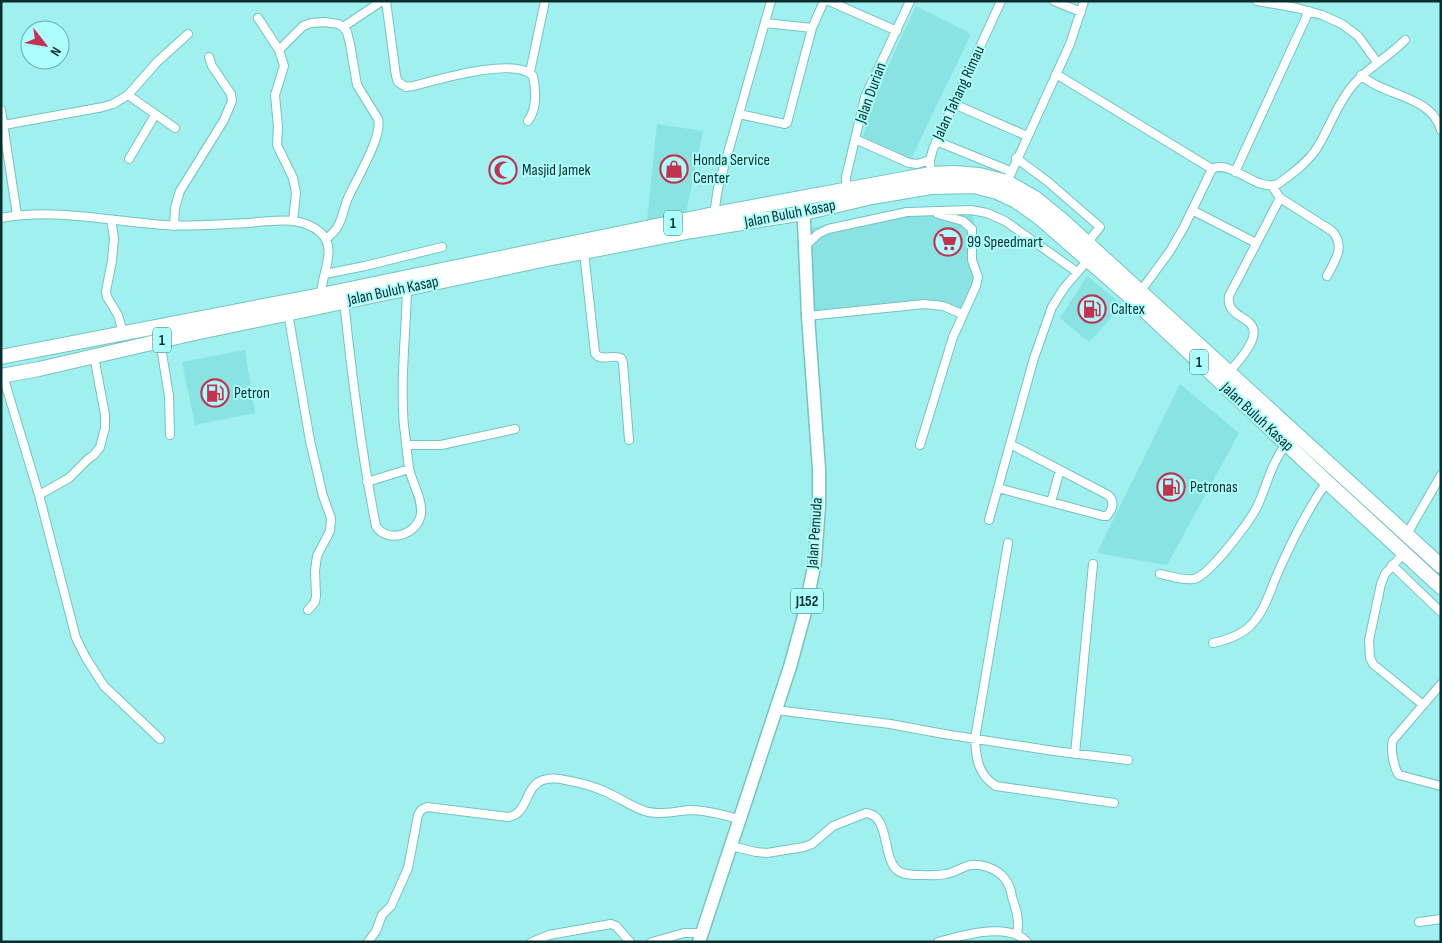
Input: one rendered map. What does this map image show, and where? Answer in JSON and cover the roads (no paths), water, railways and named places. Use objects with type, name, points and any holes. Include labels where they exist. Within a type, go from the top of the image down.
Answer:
[{"type":"highway","name":"Jalan Buluh Kasap","points":[[1,357],[321,295],[714,214],[872,197],[954,173],[1008,177],[1062,220],[1441,566]]},
{"type":"highway","name":"Jalan Buluh Kasap","points":[[2,376],[344,301],[692,231],[803,205],[846,190],[931,181],[974,186],[997,192],[1016,201],[1040,218],[1128,294],[1286,444],[1441,587]]},
{"type":"highway","points":[[35,350],[38,369]]},
{"type":"main road","name":"Jalan Pemuda","points":[[701,937],[776,710],[798,636],[815,561],[819,505],[819,469],[808,316],[803,205]]},
{"type":"street","points":[[343,27],[382,1]]},
{"type":"street","points":[[386,1],[398,82],[402,85],[414,86],[474,71],[518,68],[530,72],[534,81],[535,107],[528,121]]},
{"type":"street","points":[[530,72],[545,1]]},
{"type":"street","points":[[714,214],[718,188],[771,1]]},
{"type":"street","points":[[739,114],[787,123],[812,28],[824,1]]},
{"type":"street","points":[[830,1],[897,31]]},
{"type":"street","name":"Jalan Durian","points":[[846,190],[846,177],[867,94],[910,1]]},
{"type":"street","name":"Jalan Tahang Rimau","points":[[931,181],[930,160],[936,141],[1001,1]]},
{"type":"street","points":[[1054,1],[1081,12]]},
{"type":"street","points":[[936,141],[1008,177],[1056,74],[1084,1]]},
{"type":"street","points":[[1257,1],[1309,11],[1342,24],[1358,36],[1377,62]]},
{"type":"street","points":[[1235,172],[1309,11]]},
{"type":"street","points":[[258,18],[279,50],[284,66],[275,96],[278,127],[277,145],[293,178],[296,193],[293,221]]},
{"type":"street","points":[[279,50],[303,26],[325,22],[338,24],[343,27],[347,32],[350,44],[357,85],[375,112],[380,124],[376,140],[346,201],[339,224],[335,232],[326,239]]},
{"type":"street","points":[[765,23],[812,28]]},
{"type":"street","points":[[4,125],[103,106],[122,100],[157,62],[188,34]]},
{"type":"street","points":[[1056,74],[1212,169],[1220,167],[1260,184],[1272,186],[1278,184],[1310,157],[1325,134],[1346,94],[1361,75],[1398,48],[1405,40]]},
{"type":"street","points":[[174,226],[175,208],[180,191],[224,120],[232,101],[231,94],[212,66],[209,57]]},
{"type":"street","points":[[1361,75],[1378,87],[1426,108],[1438,121],[1441,130]]},
{"type":"street","points":[[128,95],[175,128]]},
{"type":"street","points":[[954,104],[1027,136]]},
{"type":"street","points":[[1,110],[17,215]]},
{"type":"street","points":[[130,159],[155,115]]},
{"type":"street","points":[[855,139],[909,163],[917,164],[930,160]]},
{"type":"street","points":[[1016,158],[1047,181],[1100,227],[1087,243]]},
{"type":"street","points":[[1140,292],[1170,251],[1212,169]]},
{"type":"street","points":[[1272,186],[1280,198],[1336,235],[1339,252],[1327,276]]},
{"type":"street","points":[[1229,372],[1250,347],[1255,330],[1252,325],[1231,308],[1228,303],[1229,296],[1280,198]]},
{"type":"street","points":[[805,246],[818,234],[828,229],[907,212],[971,210],[987,213],[1005,221],[1077,272]]},
{"type":"street","points":[[1192,210],[1256,243]]},
{"type":"street","points":[[920,445],[953,337],[962,314],[971,300],[978,277],[972,260],[972,229],[964,221],[931,212]]},
{"type":"street","points":[[1,218],[17,215],[57,214],[174,226],[293,221],[316,230],[326,239],[328,252],[321,295]]},
{"type":"street","points":[[111,220],[113,245],[106,292],[118,315],[122,334]]},
{"type":"street","points":[[325,274],[442,247]]},
{"type":"street","points":[[584,252],[595,353],[600,357],[616,356],[621,358],[623,362],[629,440]]},
{"type":"street","points":[[989,520],[1034,358],[1052,307],[1088,260]]},
{"type":"street","points":[[344,301],[367,482],[376,526],[379,532],[390,537],[414,529],[421,512],[417,490],[409,469],[406,445],[403,385],[407,288]]},
{"type":"street","points":[[808,316],[918,304],[943,306],[962,314]]},
{"type":"street","points":[[288,313],[310,441],[324,496],[332,518],[330,531],[317,556],[315,571],[316,596],[315,602],[308,610]]},
{"type":"street","points":[[160,341],[169,396],[170,435]]},
{"type":"street","points":[[39,495],[70,478],[100,447],[106,428],[106,415],[94,356]]},
{"type":"street","points":[[2,376],[39,495],[76,638],[99,679],[110,692],[160,739]]},
{"type":"street","points":[[406,445],[441,445],[515,428]]},
{"type":"street","points":[[998,488],[1103,516],[1107,516],[1110,513],[1113,504],[1112,498],[1108,495],[1010,444]]},
{"type":"street","points":[[1160,574],[1186,580],[1196,578],[1205,573],[1238,534],[1256,509],[1271,468],[1286,444]]},
{"type":"street","points":[[367,482],[409,469]]},
{"type":"street","points":[[1051,502],[1060,470]]},
{"type":"street","points":[[1407,534],[1441,474]]},
{"type":"street","points":[[1213,643],[1243,632],[1252,625],[1292,544],[1327,482]]},
{"type":"street","points":[[1008,543],[974,739],[976,759],[981,772],[988,781],[996,786],[1114,804]]},
{"type":"street","points":[[1404,553],[1385,574],[1381,584],[1369,640],[1370,658],[1373,664],[1422,704]]},
{"type":"street","points":[[1075,754],[1093,564]]},
{"type":"street","points":[[1392,566],[1441,612]]},
{"type":"street","points":[[1441,684],[1393,740],[1391,750],[1399,775],[1441,786]]},
{"type":"street","points":[[776,710],[890,724],[974,739],[1128,760]]},
{"type":"street","points":[[368,942],[376,931],[382,915],[391,906],[405,876],[411,858],[418,815],[421,810],[427,807],[508,817],[514,816],[524,805],[534,786],[541,780],[555,778],[580,783],[605,792],[645,811],[654,813],[692,810],[706,811],[740,819]]},
{"type":"street","points":[[731,846],[767,853],[804,847],[812,844],[833,826],[866,813],[871,813],[880,824],[892,864],[904,873],[912,875],[945,874],[969,865],[979,864],[994,870],[1004,878],[1009,886],[1018,920],[1017,934]]},
{"type":"street","points":[[1419,922],[1441,920]]},
{"type":"street","points":[[532,942],[549,935],[611,924],[616,926],[630,942]]},
{"type":"street","points":[[938,942],[972,933],[986,932],[1017,934],[1027,942]]},
{"type":"street","points":[[652,942],[684,933],[701,937]]},
{"type":"place","name":"Honda Service Center","points":[[674,169]]},
{"type":"place","name":"Masjid Jamek","points":[[503,170]]},
{"type":"place","name":"99 Speedmart","points":[[948,242]]},
{"type":"place","name":"Caltex","points":[[1092,309]]},
{"type":"place","name":"Petron","points":[[215,393]]},
{"type":"place","name":"Petronas","points":[[1171,487]]}]
